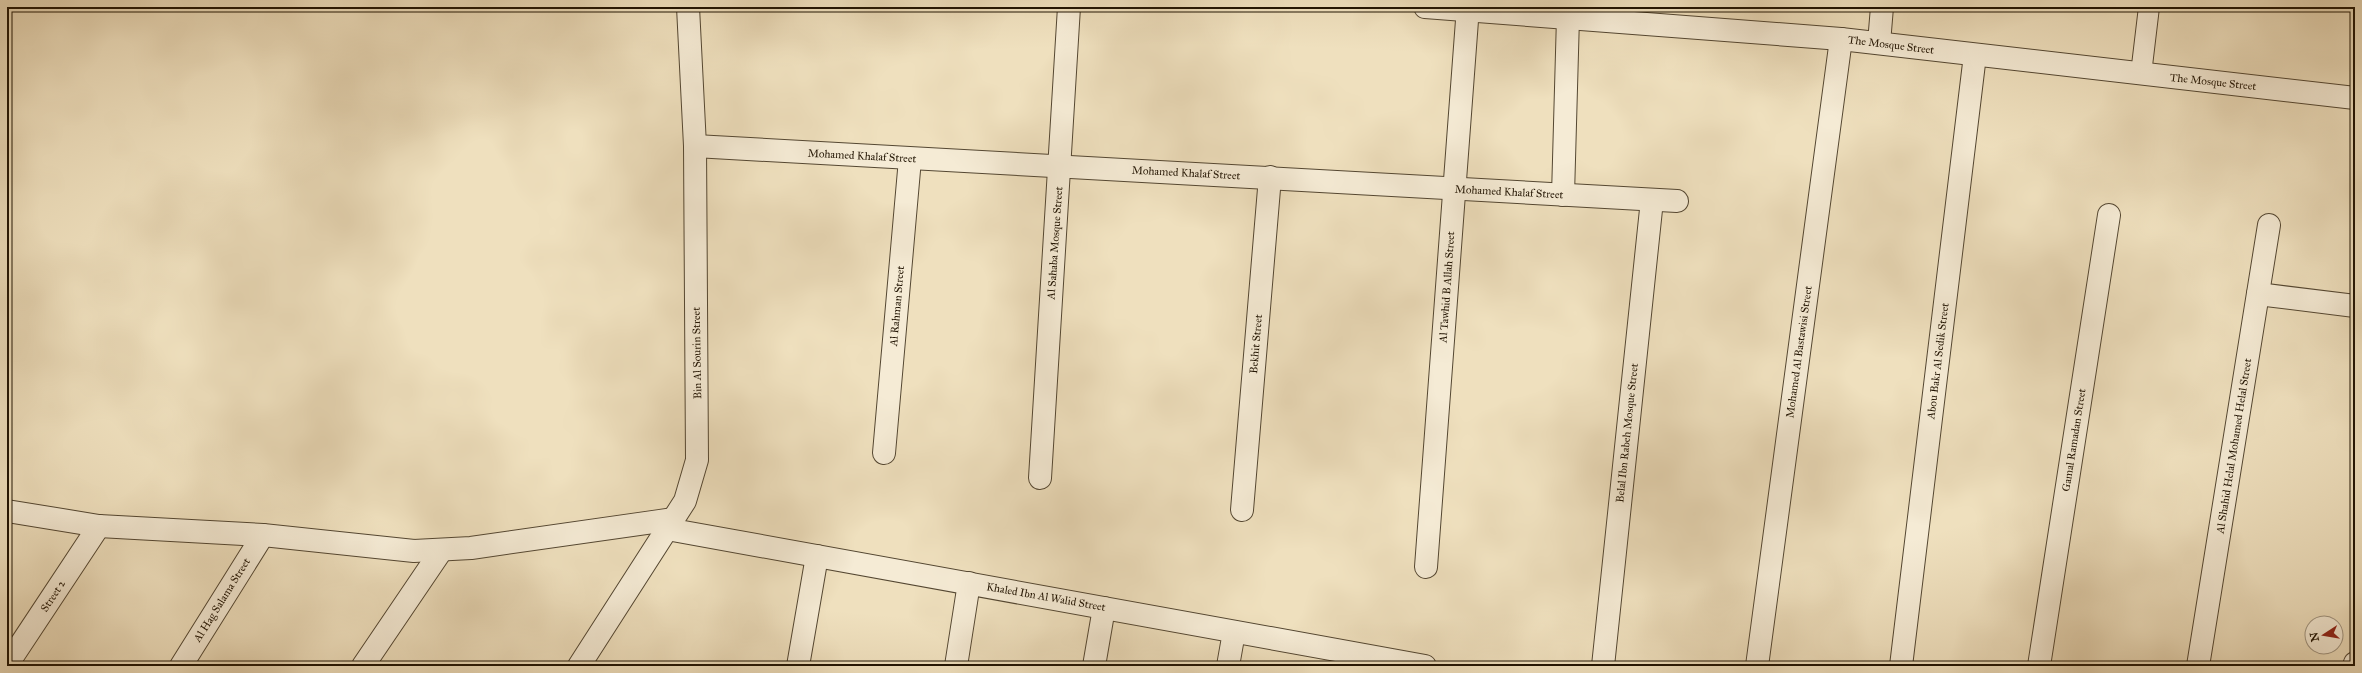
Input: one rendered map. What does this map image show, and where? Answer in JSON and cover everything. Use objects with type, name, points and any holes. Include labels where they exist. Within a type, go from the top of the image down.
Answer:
[{"type":"street","name":"Bin Al Sourin Street","points":[[579,666],[685,501],[697,460],[695,146],[688,7]]},
{"type":"street","name":"Al Sahaba Mosque Street","points":[[1040,478],[1069,7]]},
{"type":"street","name":"The Mosque Street","points":[[1425,7],[1468,8],[1841,39],[2355,98]]},
{"type":"street","points":[[1879,43],[1882,7]]},
{"type":"street","name":"Al Tawhid B Allah Street","points":[[1426,567],[1468,8]]},
{"type":"street","points":[[1563,195],[1568,17]]},
{"type":"street","name":"Mohamed Al Bastawisi Street","points":[[1757,666],[1841,39]]},
{"type":"street","name":"Abou Bakr Al Sedik Street","points":[[1901,666],[1975,55]]},
{"type":"street","name":"Mohamed Khalaf Street","points":[[695,146],[910,159],[1270,177],[1454,190],[1677,201]]},
{"type":"street","name":"Al Rahman Street","points":[[884,453],[910,159]]},
{"type":"street","name":"Bekhit Street","points":[[1242,510],[1270,177]]},
{"type":"street","name":"Belal Ibn Rabeh Mosque Street","points":[[1603,666],[1652,200]]},
{"type":"street","name":"Gamal Ramadan Street","points":[[2039,666],[2109,215]]},
{"type":"street","name":"Al Shahid Helal Mohamed Helal Street","points":[[2198,666],[2269,226]]},
{"type":"street","points":[[2258,294],[2355,306]]},
{"type":"street","name":"Khaled Ibn Al Walid Street","points":[[7,511],[99,526],[263,535],[387,549],[441,550],[670,524],[817,556],[1234,632],[1371,661],[1425,666]]},
{"type":"street","name":"Street 2","points":[[7,665],[99,526]]},
{"type":"street","name":"Al Hag Salama Street","points":[[181,666],[263,535]]},
{"type":"street","points":[[363,666],[441,550]]},
{"type":"street","points":[[798,666],[817,556]]},
{"type":"street","points":[[956,666],[969,583]]},
{"type":"street","points":[[1094,666],[1104,608]]},
{"type":"street","points":[[1228,666],[1234,632]]},
{"type":"lane","points":[[2141,74],[2148,7]]}]
